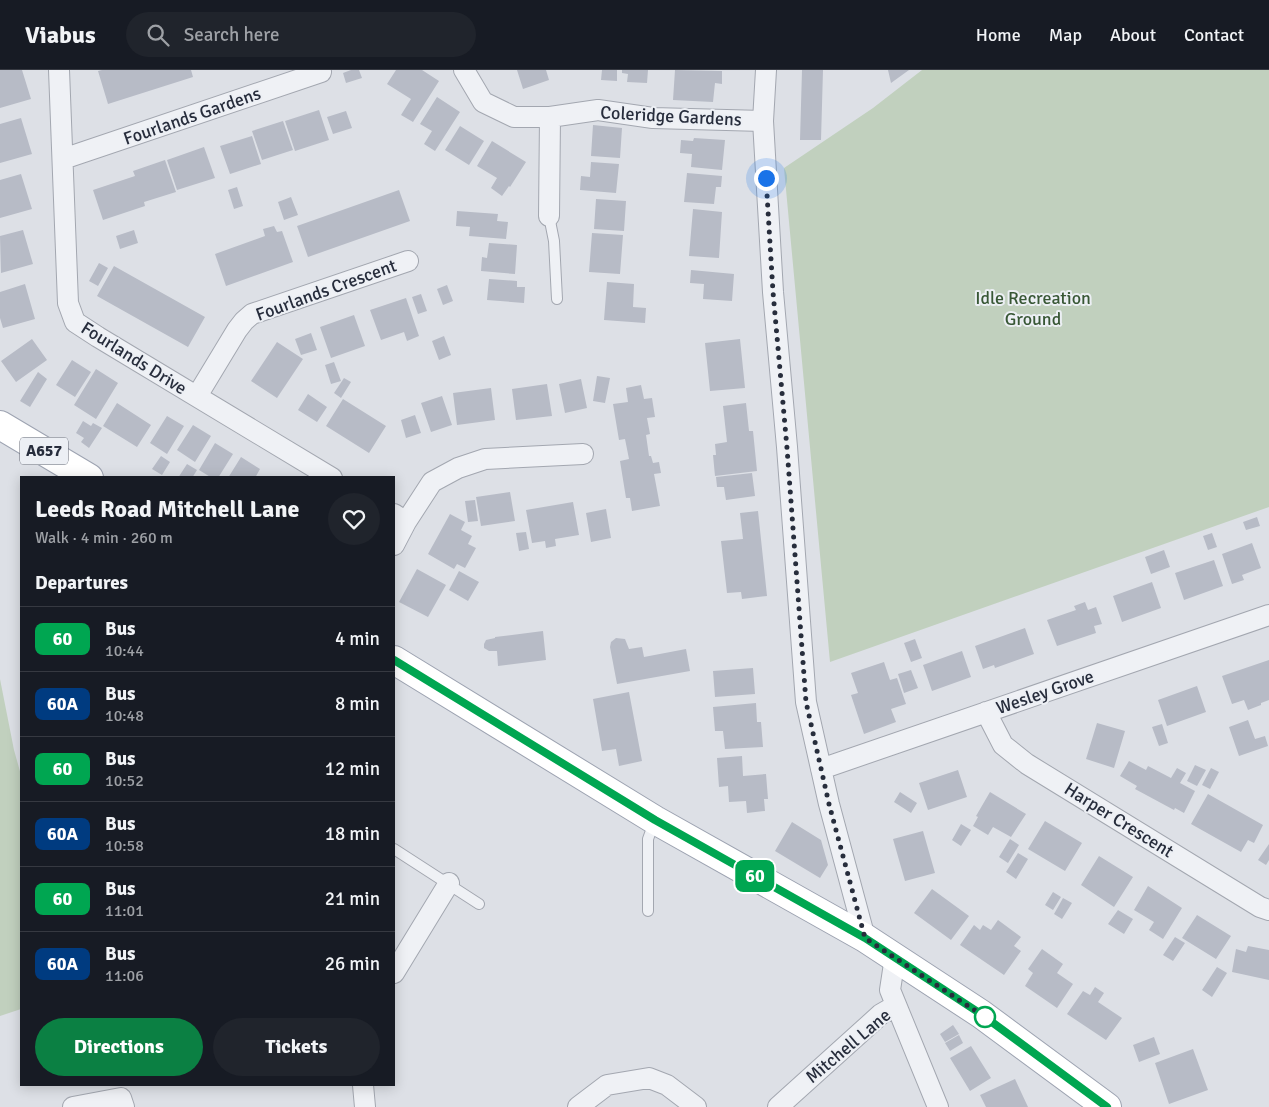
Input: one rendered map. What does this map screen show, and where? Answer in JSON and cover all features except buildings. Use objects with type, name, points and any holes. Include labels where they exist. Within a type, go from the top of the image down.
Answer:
[{"type":"main road","name":"A657","points":[[0,425],[86,476]]},
{"type":"main road","points":[[395,661],[655,820],[865,938],[981,1014],[1107,1107]]},
{"type":"street","name":"Fourlands Drive","points":[[59,70],[68,303],[75,322],[329,476]]},
{"type":"street","name":"Coleridge Gardens","points":[[464,70],[484,102],[514,117],[550,117],[598,110],[653,118],[763,121]]},
{"type":"street","points":[[766,70],[763,121],[773,292],[806,702],[821,769],[865,938]]},
{"type":"street","name":"Fourlands Gardens","points":[[63,159],[321,72]]},
{"type":"street","points":[[549,216],[550,117]]},
{"type":"street","name":"Fourlands Crescent","points":[[197,396],[237,330],[252,314],[408,261]]},
{"type":"street","points":[[395,540],[400,518],[432,482],[458,468],[485,459],[582,454]]},
{"type":"street","name":"Wesley Grove","points":[[821,769],[1269,615]]},
{"type":"street","name":"Harper Crescent","points":[[986,712],[1003,745],[1028,764],[1260,907],[1269,910]]},
{"type":"street","points":[[395,970],[448,883]]},
{"type":"street","points":[[895,957],[890,990],[938,1107]]},
{"type":"street","name":"Mitchell Lane","points":[[778,1107],[881,1014],[896,1006]]},
{"type":"street","points":[[578,1107],[607,1086],[649,1078],[667,1085],[696,1107]]},
{"type":"street","points":[[362,1086],[365,1107]]},
{"type":"street","points":[[73,1107],[122,1098],[124,1107]]},
{"type":"lane","points":[[549,216],[554,241],[557,299]]},
{"type":"lane","points":[[648,911],[648,839],[655,820]]},
{"type":"lane","points":[[395,850],[480,904]]},
{"type":"green space","name":"Idle Recreation Ground","points":[[922,70],[1269,70],[1269,507],[830,662],[784,168],[873,108]]},
{"type":"green space","points":[[0,679],[20,771],[20,1009],[0,1016]]},
{"type":"bus line","name":"60","points":[[395,661],[655,820],[865,938],[981,1014],[1107,1107]]},
{"type":"route","points":[[766,178],[773,292],[806,702],[829,804],[865,938],[985,1017]]}]
